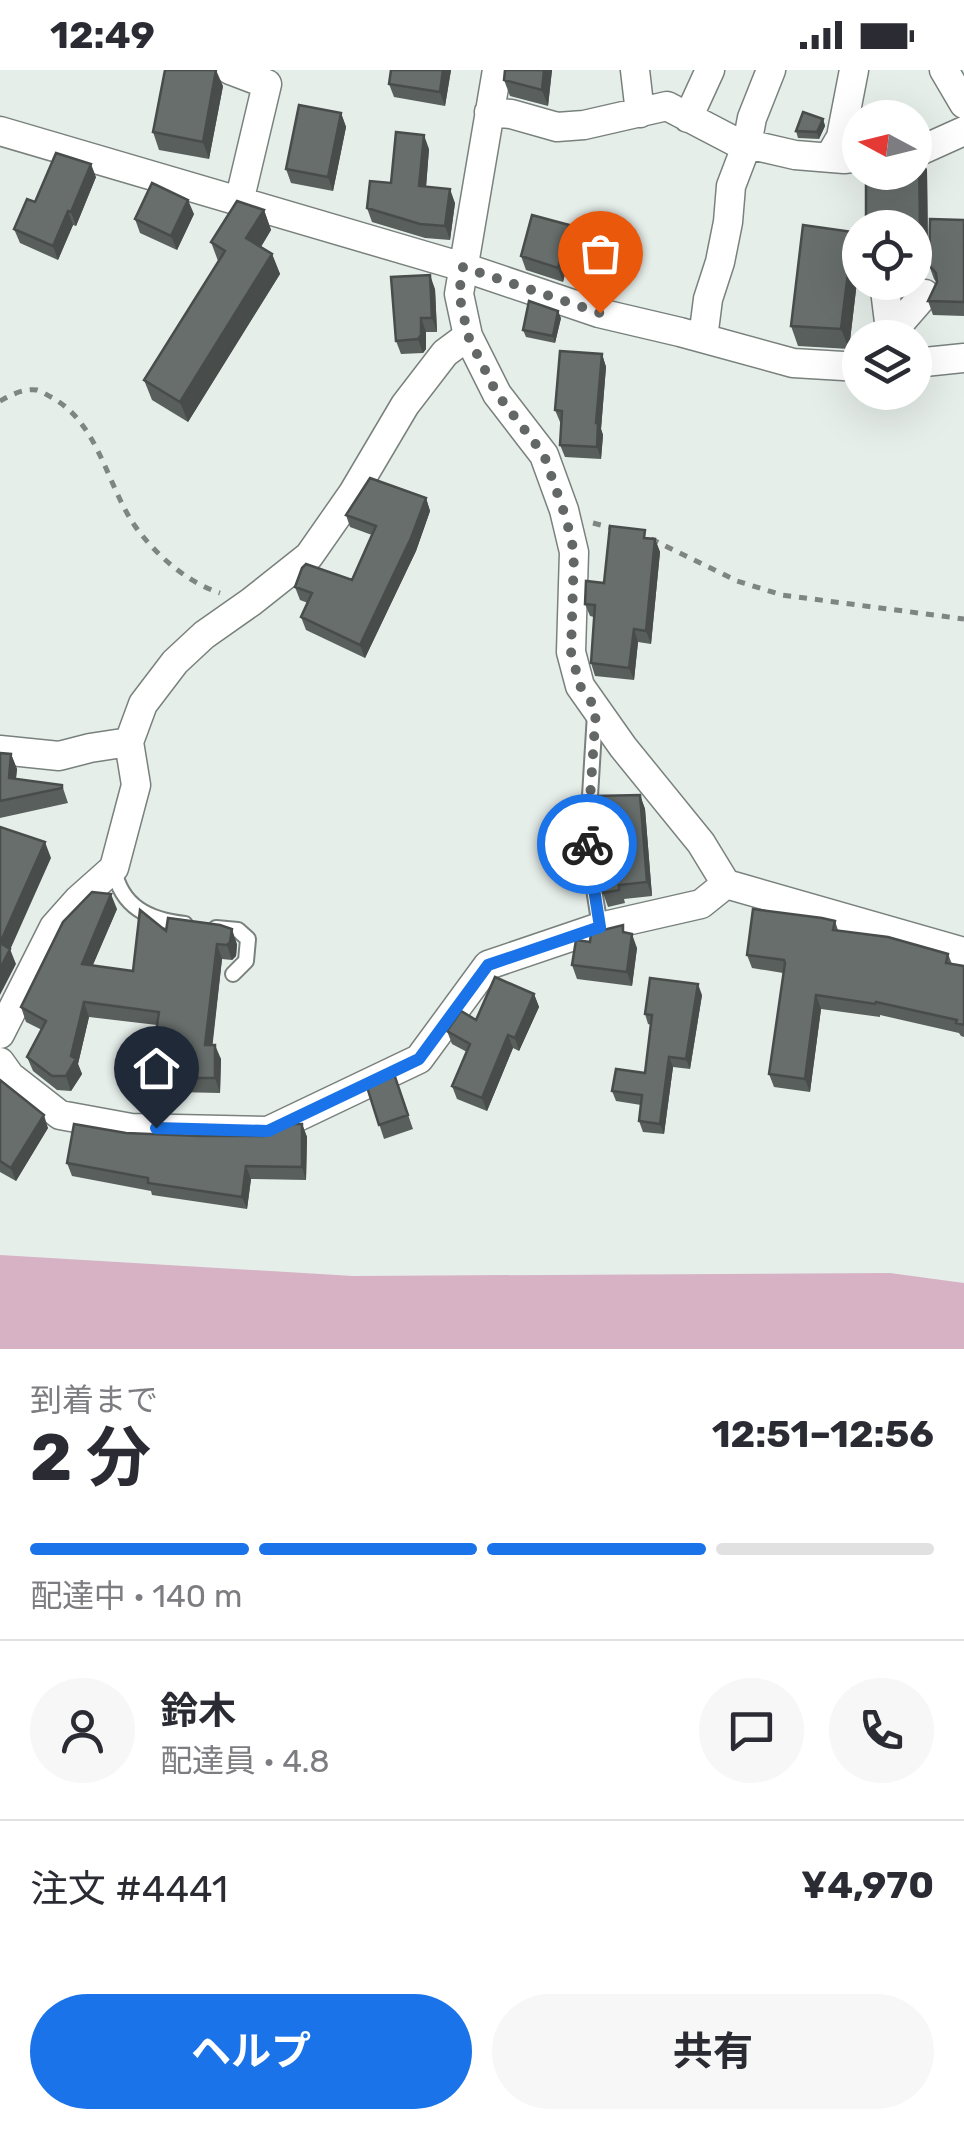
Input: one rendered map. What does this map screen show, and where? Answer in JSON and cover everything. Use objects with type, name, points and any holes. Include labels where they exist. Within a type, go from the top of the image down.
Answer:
[{"type":"street","points":[[230,70],[268,84],[239,202]]},
{"type":"street","points":[[497,70],[459,294],[468,336],[497,394],[544,455],[566,518],[574,552],[571,652],[580,686],[700,843],[726,884],[964,952]]},
{"type":"street","points":[[635,70],[640,112]]},
{"type":"street","points":[[688,118],[710,70]]},
{"type":"street","points":[[703,338],[708,300],[726,235],[730,186],[771,70]]},
{"type":"street","points":[[830,156],[841,137],[854,70]]},
{"type":"street","points":[[944,70],[964,104]]},
{"type":"street","points":[[490,112],[557,128],[667,106],[734,141],[795,154],[842,159]]},
{"type":"street","points":[[0,131],[463,267],[600,313],[793,363],[842,366]]},
{"type":"street","points":[[932,145],[964,131]]},
{"type":"street","points":[[904,320],[920,300]]},
{"type":"street","points":[[0,1034],[54,926],[114,868],[136,785],[129,742],[144,704],[175,662],[204,634],[309,556],[354,493],[405,406],[445,353],[468,336]]},
{"type":"street","points":[[932,361],[964,358]]},
{"type":"street","points":[[0,750],[59,756],[129,742]]},
{"type":"street","points":[[0,1062],[10,1076],[60,1115],[130,1128],[268,1131],[419,1059],[488,965],[600,927],[701,904],[726,884]]},
{"type":"lane","points":[[596,709],[587,845],[600,927]]},
{"type":"lane","points":[[114,868],[117,886],[129,902],[152,917],[238,930],[248,939],[246,961],[233,974]]},
{"type":"path","points":[[0,401],[18,392],[39,390],[60,401],[86,428],[134,524],[163,559],[208,589],[251,602]]},
{"type":"path","points":[[566,518],[629,532]]},
{"type":"path","points":[[644,537],[736,581],[782,596],[964,618]]},
{"type":"shaded area","points":[[0,1255],[353,1276],[890,1273],[964,1283],[964,1349],[0,1349]]},
{"type":"building","points":[[165,70],[216,70],[203,142],[153,132]]},
{"type":"building","points":[[391,70],[443,70],[440,92],[389,84]]},
{"type":"building","points":[[505,70],[544,70],[542,90],[504,80]]},
{"type":"building","points":[[299,105],[341,113],[328,177],[286,169]]},
{"type":"building","points":[[803,112],[823,119],[817,132],[796,131]]},
{"type":"building","points":[[396,132],[424,135],[419,186],[450,189],[445,226],[420,224],[367,208],[370,181],[391,183]]},
{"type":"building","points":[[56,153],[91,164],[53,246],[14,229],[27,199],[35,202]]},
{"type":"building","points":[[152,183],[188,200],[171,236],[135,219]]},
{"type":"building","points":[[866,190],[919,190],[920,210],[866,210]]},
{"type":"building","points":[[237,201],[264,210],[246,238],[272,254],[180,402],[144,380],[225,251],[211,242]]},
{"type":"building","points":[[532,215],[569,225],[558,268],[521,256]]},
{"type":"building","points":[[932,219],[964,220],[964,302],[928,301],[932,300],[936,273],[932,268]]},
{"type":"building","points":[[803,225],[842,230],[845,300],[841,329],[791,326]]},
{"type":"building","points":[[430,275],[432,318],[421,318],[418,339],[396,341],[391,277]]},
{"type":"building","points":[[529,301],[558,311],[553,336],[523,330]]},
{"type":"building","points":[[560,351],[602,354],[597,447],[560,445],[562,411],[555,410]]},
{"type":"building","points":[[370,478],[426,498],[360,645],[301,617],[312,593],[295,587],[306,564],[352,580],[376,526],[346,515]]},
{"type":"building","points":[[610,526],[645,530],[644,538],[655,539],[646,631],[634,629],[629,668],[591,663],[595,605],[585,604],[586,581],[604,583]]},
{"type":"building","points":[[0,753],[11,754],[9,778],[62,788],[0,801]]},
{"type":"building","points":[[640,795],[647,882],[619,885],[619,890],[603,893],[593,831],[595,796]]},
{"type":"building","points":[[0,827],[45,842],[0,943]]},
{"type":"building","points":[[92,892],[111,894],[82,964],[133,971],[140,910],[166,931],[168,918],[232,929],[227,945],[217,944],[205,1045],[215,1045],[215,1078],[170,1078],[171,1040],[155,1039],[159,1012],[84,1002],[71,1056],[76,1059],[66,1076],[52,1076],[27,1057],[46,1021],[21,1007],[63,922]]},
{"type":"building","points":[[753,909],[835,921],[833,930],[888,937],[948,954],[946,963],[964,966],[964,1025],[956,1023],[957,1020],[876,1002],[816,995],[805,1079],[769,1074],[785,963],[747,955]]},
{"type":"building","points":[[623,925],[623,932],[632,934],[627,972],[572,965],[576,940],[590,942],[591,933]]},
{"type":"building","points":[[0,943],[10,949],[0,969]]},
{"type":"building","points":[[495,977],[534,994],[515,1038],[508,1035],[482,1098],[452,1086],[470,1044],[447,1031],[461,1011],[476,1020]]},
{"type":"building","points":[[650,978],[698,984],[686,1059],[669,1057],[660,1124],[639,1121],[642,1095],[612,1091],[616,1069],[645,1073],[652,1015],[645,1014]]},
{"type":"building","points":[[394,1074],[408,1115],[379,1125],[367,1087]]},
{"type":"building","points":[[0,1080],[44,1115],[11,1168],[0,1161]]},
{"type":"building","points":[[74,1124],[126,1133],[264,1136],[302,1124],[302,1167],[246,1166],[242,1197],[148,1183],[148,1178],[67,1163]]},
{"type":"way so far","points":[[587,844],[596,709],[580,686],[571,652],[574,552],[544,455],[497,394],[468,336],[459,294],[463,267],[600,313]]},
{"type":"route","points":[[156,1128],[268,1131],[419,1059],[488,965],[600,927],[587,844]]}]
